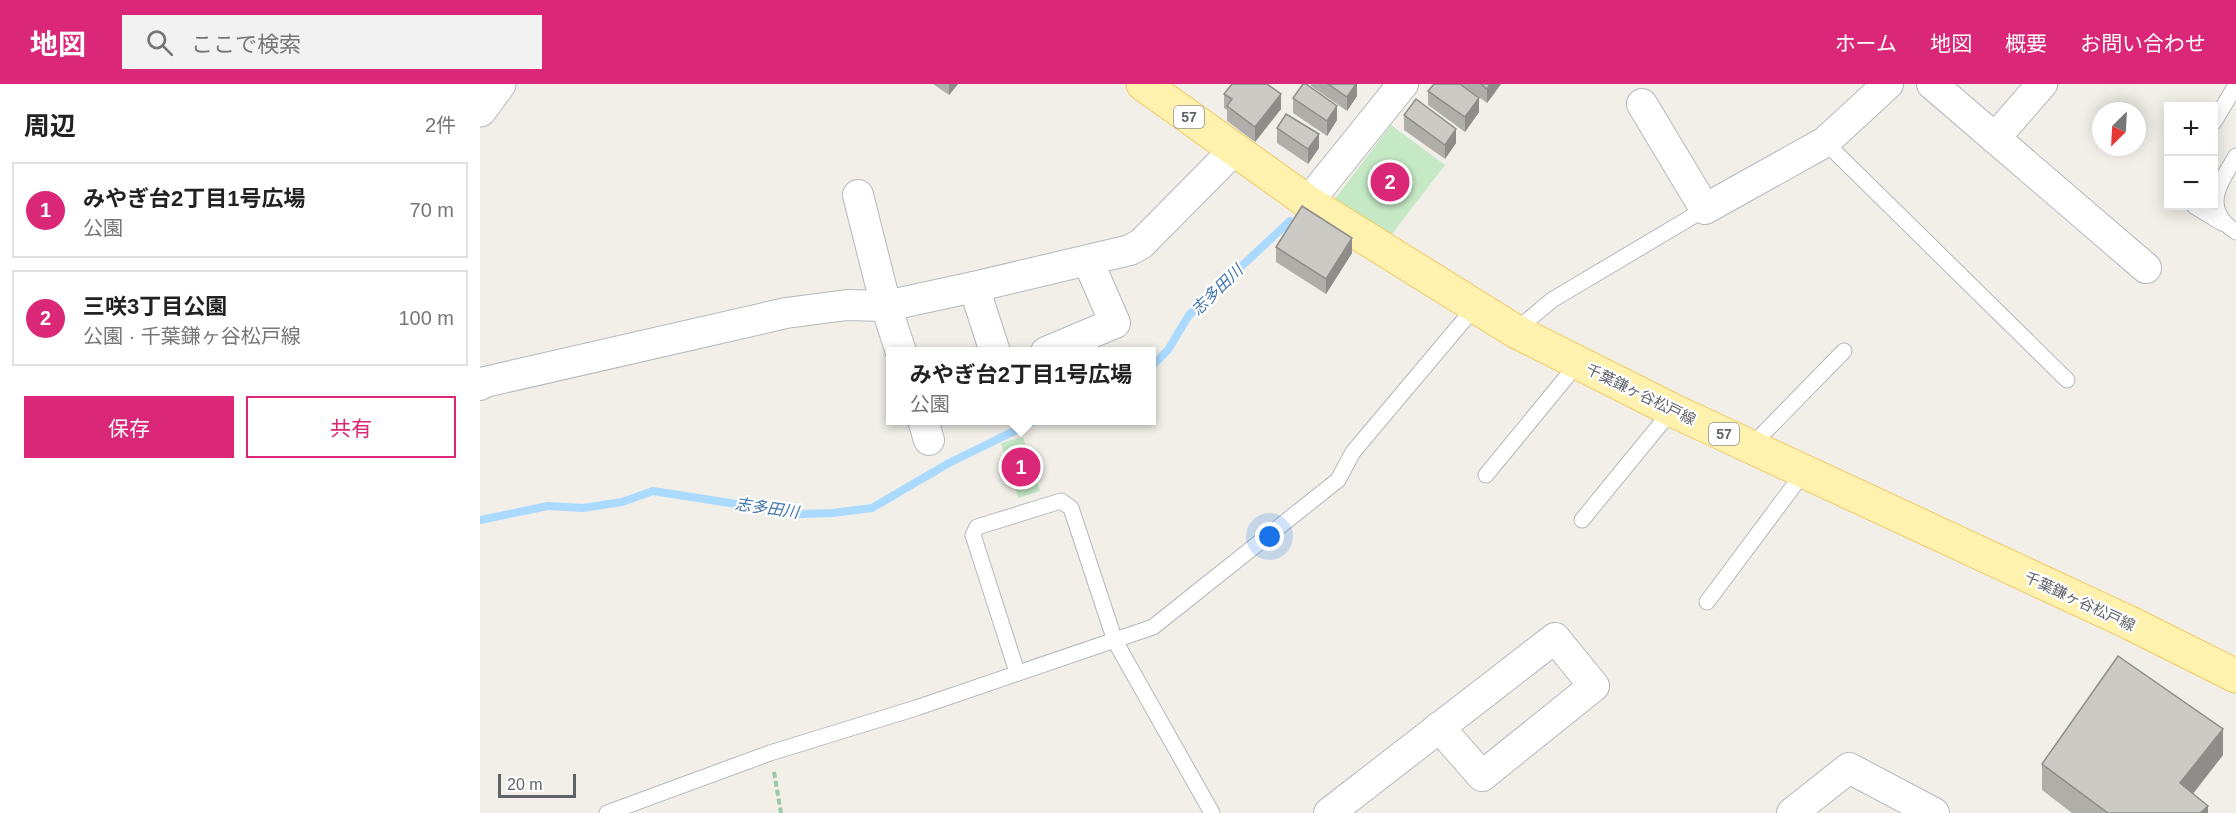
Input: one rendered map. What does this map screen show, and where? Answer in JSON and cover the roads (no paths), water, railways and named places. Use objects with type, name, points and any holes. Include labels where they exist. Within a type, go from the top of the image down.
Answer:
[{"type":"main road","name":"千葉鎌ヶ谷松戸線","points":[[1143,84],[1308,202],[1515,331],[1672,410],[2128,622],[2236,676]]},
{"type":"street","points":[[480,110],[499,84]]},
{"type":"street","points":[[1308,202],[1403,84]]},
{"type":"street","points":[[1642,104],[1705,209],[1825,142],[1888,84]]},
{"type":"street","points":[[1932,84],[2146,268]]},
{"type":"street","points":[[1995,138],[2042,84]]},
{"type":"street","points":[[480,385],[786,313],[847,305],[886,306],[974,288],[1130,250],[1141,244],[1234,150]]},
{"type":"street","points":[[858,195],[886,306],[900,347]]},
{"type":"street","points":[[1056,347],[1115,323],[1088,261]]},
{"type":"street","points":[[974,288],[994,347]]},
{"type":"street","points":[[1329,813],[1439,727],[1555,638],[1594,686],[1482,776],[1439,727]]},
{"type":"street","points":[[1792,813],[1849,768],[1934,813]]},
{"type":"lane","points":[[2218,115],[2236,85]]},
{"type":"lane","points":[[1825,142],[2067,380]]},
{"type":"lane","points":[[2232,229],[2217,214],[2216,193],[2236,156]]},
{"type":"lane","points":[[1515,331],[1552,300],[1705,209]]},
{"type":"lane","points":[[2201,210],[2232,229]]},
{"type":"lane","points":[[607,813],[770,753],[916,708],[1153,627],[1338,480],[1353,452],[1475,307]]},
{"type":"lane","points":[[1751,447],[1844,351]]},
{"type":"lane","points":[[1486,476],[1578,363]]},
{"type":"lane","points":[[1582,520],[1672,410]]},
{"type":"lane","points":[[1707,602],[1804,472]]},
{"type":"lane","points":[[1017,672],[973,535],[977,526],[1061,501],[1071,508],[1116,641],[1212,813]]},
{"type":"waterway","name":"志多田川","points":[[1156,362],[1168,350],[1189,315],[1290,221]]},
{"type":"waterway","name":"志多田川","points":[[480,520],[548,506],[583,508],[622,502],[653,491],[800,514],[872,508],[949,463],[1027,425]]},
{"type":"place","name":"三咲3丁目公園","points":[[1390,182]]},
{"type":"place","name":"みやぎ台2丁目1号広場","points":[[1021,467]]}]
